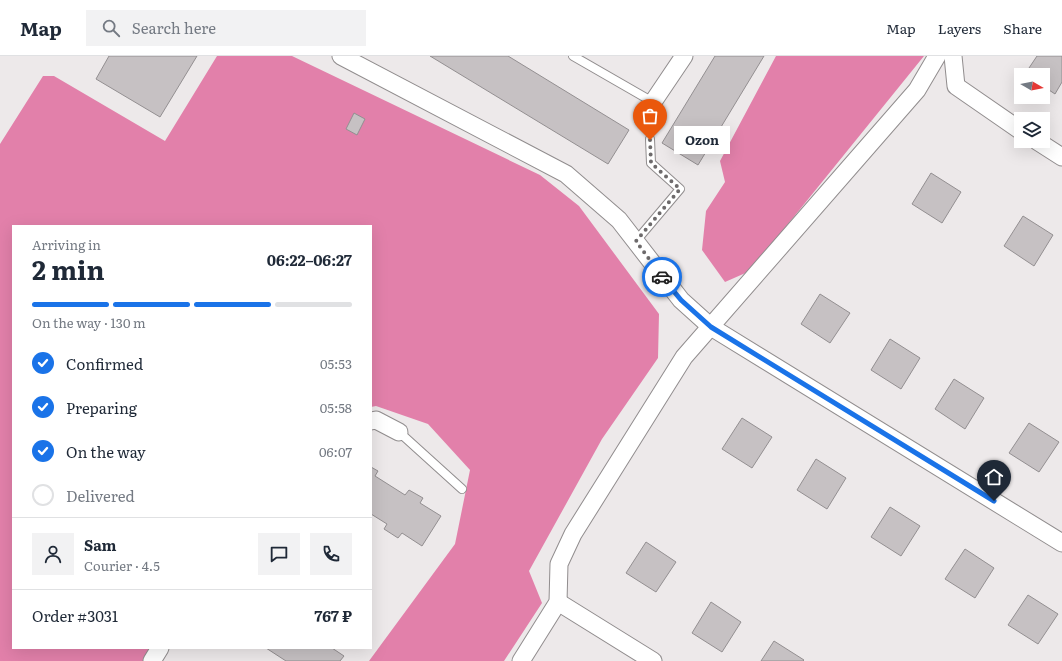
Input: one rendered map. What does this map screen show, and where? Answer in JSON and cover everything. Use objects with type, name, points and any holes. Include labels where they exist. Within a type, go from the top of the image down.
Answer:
[{"type":"street","points":[[341,56],[566,174],[619,220],[681,300],[711,327],[1062,543]]},
{"type":"street","points":[[653,102],[684,56]]},
{"type":"street","points":[[521,661],[558,602],[559,564],[573,534],[684,357],[917,90],[937,56]]},
{"type":"street","points":[[953,56],[956,86],[1014,126]]},
{"type":"street","points":[[1048,148],[1062,157]]},
{"type":"street","points":[[372,421],[376,420],[399,432]]},
{"type":"street","points":[[558,602],[653,661]]},
{"type":"street","points":[[152,661],[159,649]]},
{"type":"lane","points":[[573,56],[653,102]]},
{"type":"lane","points":[[636,241],[680,189],[651,163],[650,140]]},
{"type":"lane","points":[[399,432],[462,489]]},
{"type":"shaded area","points":[[217,56],[292,56],[540,175],[579,206],[659,314],[658,358],[602,439],[529,571],[542,603],[504,661],[369,661],[455,544],[470,470],[428,424],[376,406],[372,407],[372,225],[12,225],[12,649],[153,649],[146,661],[0,661],[0,144],[43,76],[54,76],[165,141]]},
{"type":"shaded area","points":[[776,56],[924,56],[750,271],[725,282],[702,250],[706,211],[725,182],[720,161]]},
{"type":"building","points":[[109,56],[197,56],[160,117],[96,79]]},
{"type":"building","points":[[430,56],[508,56],[629,130],[608,164]]},
{"type":"building","points":[[715,56],[764,56],[698,165],[662,143]]},
{"type":"building","points":[[1037,56],[1062,56],[1062,82],[1055,94],[1050,91],[1050,68],[1029,68]]},
{"type":"building","points":[[354,113],[365,119],[357,135],[346,129]]},
{"type":"building","points":[[931,173],[961,192],[942,223],[912,204]]},
{"type":"building","points":[[1023,216],[1053,235],[1034,266],[1004,246]]},
{"type":"building","points":[[820,294],[850,313],[830,343],[801,324]]},
{"type":"building","points":[[890,339],[920,358],[901,389],[871,370]]},
{"type":"building","points":[[954,379],[984,398],[965,429],[935,409]]},
{"type":"building","points":[[742,418],[772,437],[752,468],[722,449]]},
{"type":"building","points":[[1029,423],[1059,442],[1039,472],[1009,453]]},
{"type":"building","points":[[816,459],[846,478],[827,509],[797,490]]},
{"type":"building","points":[[372,468],[378,471],[375,476],[405,495],[409,490],[423,498],[420,503],[441,516],[422,546],[402,533],[398,538],[384,529],[387,524],[372,515]]},
{"type":"building","points":[[890,507],[920,526],[901,556],[871,537]]},
{"type":"building","points":[[646,542],[676,562],[656,592],[626,573]]},
{"type":"building","points":[[965,549],[994,568],[975,598],[945,579]]},
{"type":"building","points":[[1028,595],[1058,614],[1038,644],[1008,625]]},
{"type":"building","points":[[711,602],[741,622],[722,652],[692,633]]},
{"type":"building","points":[[774,641],[804,660],[761,661]]},
{"type":"building","points":[[268,649],[334,649],[344,656],[340,661],[286,661]]},
{"type":"way so far","points":[[650,140],[651,163],[680,189],[636,241],[662,277]]},
{"type":"place","name":"Ozon","points":[[650,140]]},
{"type":"route","points":[[662,277],[681,300],[711,327],[994,501]]}]
